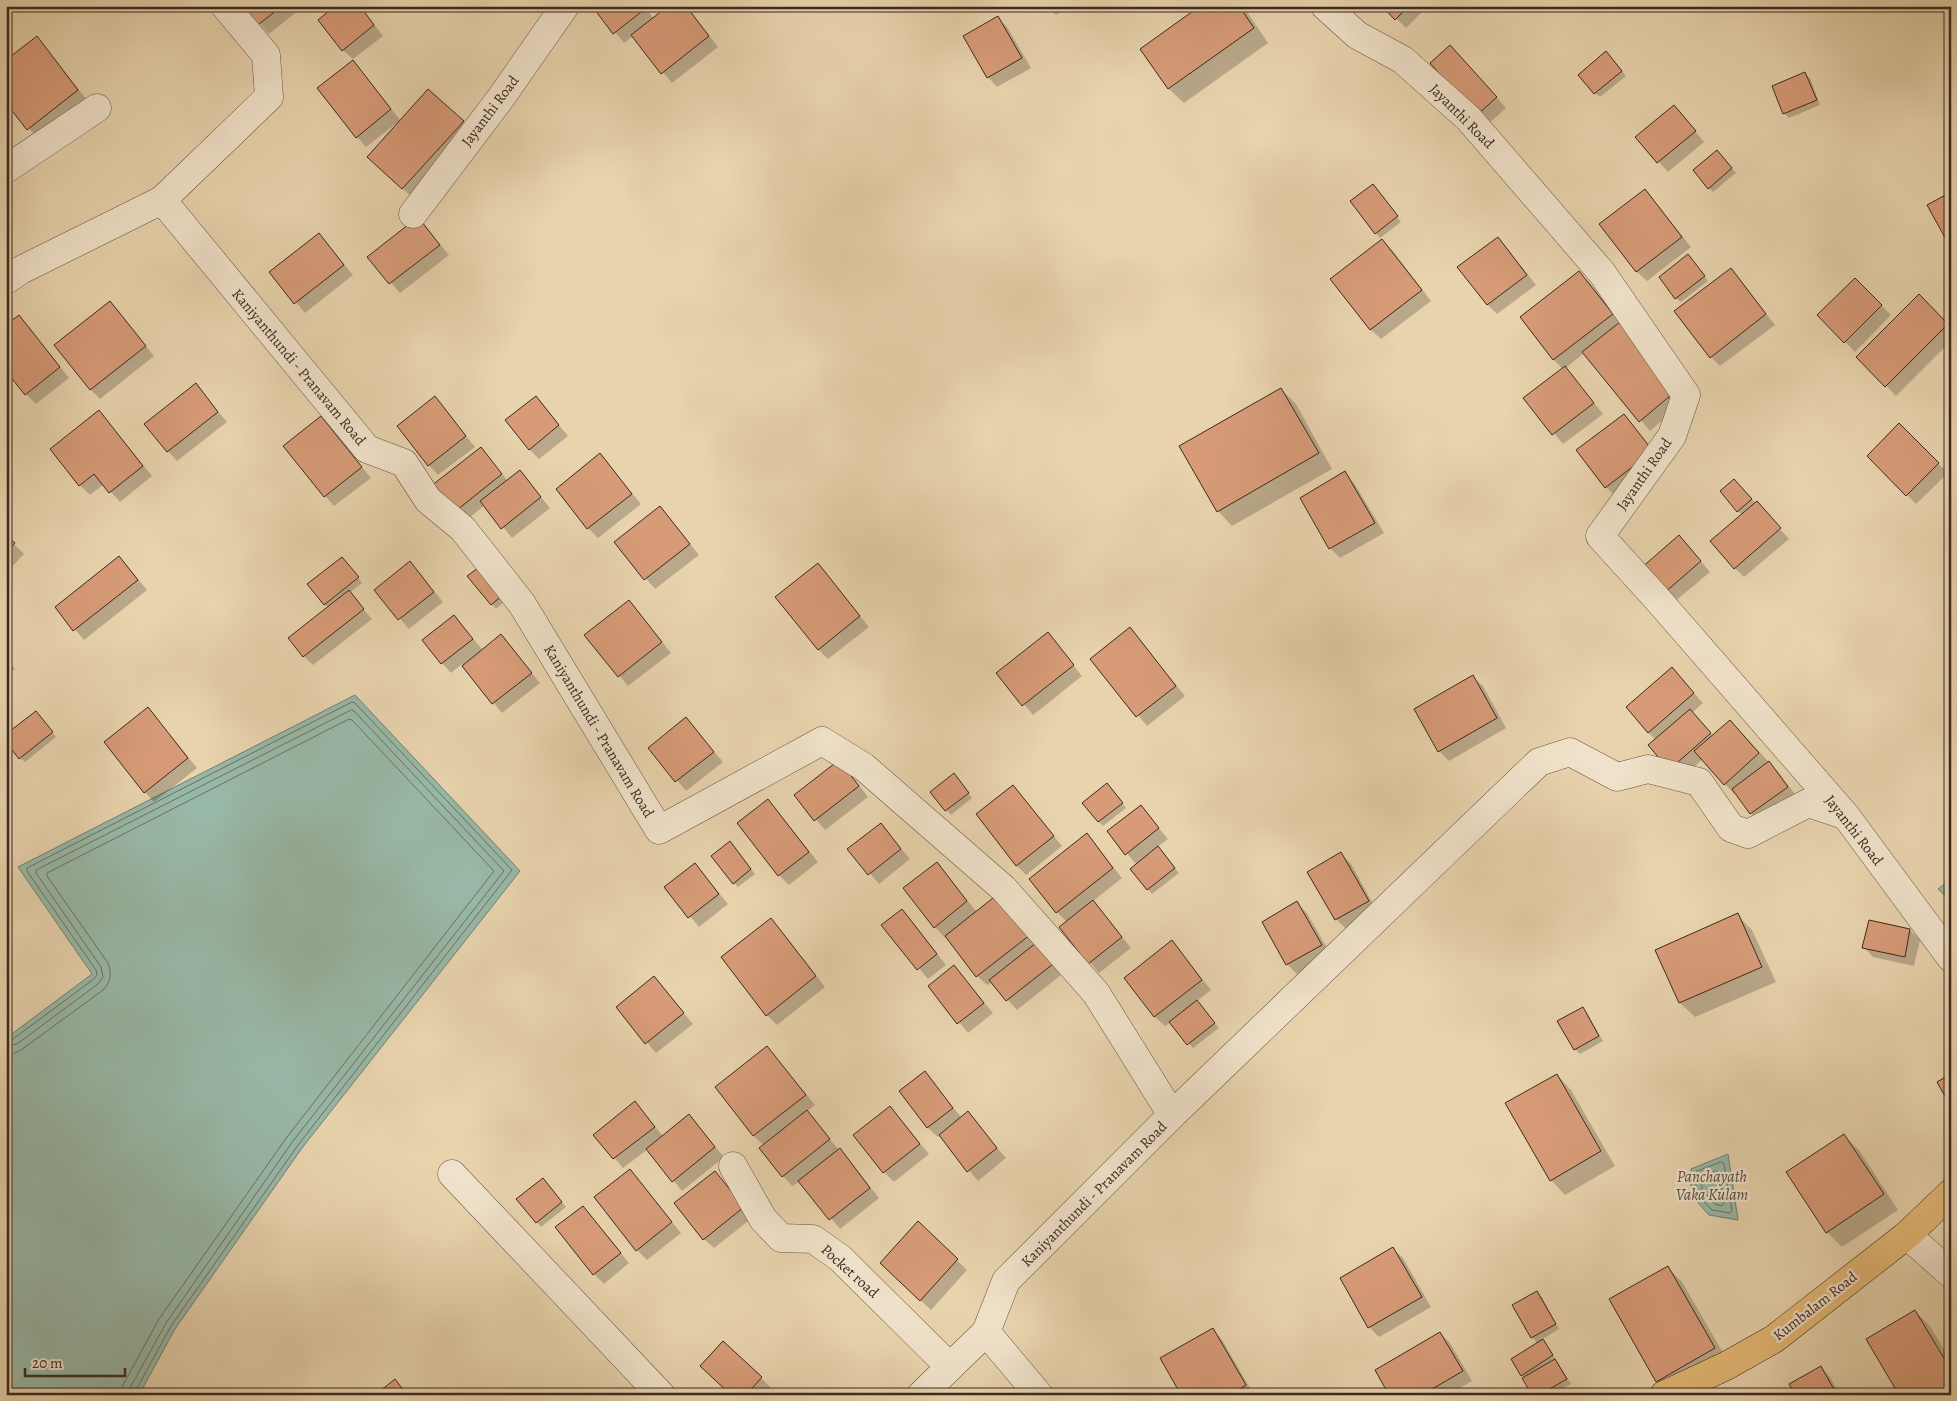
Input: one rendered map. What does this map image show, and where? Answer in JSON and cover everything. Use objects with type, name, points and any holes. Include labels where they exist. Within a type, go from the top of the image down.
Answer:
[{"type":"main road","name":"Kumbalam Road","points":[[1671,1393],[1726,1366],[1774,1339],[1907,1235],[1951,1193]]},
{"type":"street","points":[[6,280],[21,270],[162,200],[269,97],[266,55],[225,6]]},
{"type":"street","name":"Jayanthi Road","points":[[413,214],[500,99],[566,6]]},
{"type":"street","name":"Jayanthi Road","points":[[1325,6],[1357,34],[1403,60],[1469,119],[1602,272],[1686,395],[1672,436],[1600,536],[1846,816],[1951,958]]},
{"type":"street","points":[[6,169],[97,108]]},
{"type":"street","name":"Kaniyanthundi - Pranavam Road","points":[[162,200],[367,449],[404,463],[428,500],[463,529],[516,596],[659,830],[822,741],[864,767],[1004,890],[1096,993],[1172,1115],[1006,1281],[986,1332]]},
{"type":"street","points":[[1172,1115],[1540,762],[1570,752],[1617,776],[1648,770],[1699,782],[1731,828],[1748,834],[1808,803],[1846,816]]},
{"type":"street","name":"Pocket road","points":[[733,1166],[763,1220],[781,1238],[812,1239],[840,1258],[950,1367]]},
{"type":"street","points":[[452,1174],[661,1395]]},
{"type":"street","points":[[1907,1235],[1951,1274]]},
{"type":"street","points":[[921,1395],[986,1332],[1039,1395]]},
{"type":"water","points":[[355,695],[520,871],[302,1148],[175,1329],[139,1395],[6,1395],[6,1032],[9,1036],[92,974],[18,867]]},
{"type":"water","points":[[1951,879],[1951,901],[1938,889]]},
{"type":"water","name":"Panchayath Vaka Kulam","points":[[1728,1154],[1738,1220],[1709,1215],[1691,1195],[1691,1169]]},
{"type":"building","points":[[244,6],[282,6],[258,25]]},
{"type":"building","points":[[335,6],[360,6],[374,25],[342,51],[318,20]]},
{"type":"building","points":[[592,6],[644,6],[645,9],[613,34]]},
{"type":"building","points":[[668,6],[686,6],[709,36],[661,74],[631,35]]},
{"type":"building","points":[[1200,6],[1239,6],[1254,28],[1168,89],[1140,49]]},
{"type":"building","points":[[1382,6],[1409,6],[1395,20]]},
{"type":"building","points":[[998,16],[1022,58],[987,78],[963,36]]},
{"type":"building","points":[[37,36],[78,90],[27,130],[6,103],[6,60]]},
{"type":"building","points":[[1450,45],[1497,97],[1476,116],[1430,63]]},
{"type":"building","points":[[1606,51],[1622,71],[1594,94],[1578,75]]},
{"type":"building","points":[[353,60],[391,109],[356,138],[317,88]]},
{"type":"building","points":[[1805,72],[1817,100],[1783,114],[1772,86]]},
{"type":"building","points":[[428,89],[464,121],[402,189],[367,157]]},
{"type":"building","points":[[1674,105],[1696,131],[1657,163],[1635,137]]},
{"type":"building","points":[[1717,150],[1732,168],[1708,189],[1693,170]]},
{"type":"building","points":[[1373,184],[1398,216],[1375,234],[1350,201]]},
{"type":"building","points":[[1645,189],[1682,237],[1636,272],[1599,224]]},
{"type":"building","points":[[1951,192],[1951,241],[1948,243],[1927,205]]},
{"type":"building","points":[[418,217],[440,245],[389,284],[367,257]]},
{"type":"building","points":[[319,233],[344,265],[294,304],[269,272]]},
{"type":"building","points":[[1498,237],[1527,275],[1487,305],[1457,267]]},
{"type":"building","points":[[1382,239],[1422,290],[1370,330],[1330,279]]},
{"type":"building","points":[[1688,254],[1705,276],[1675,299],[1659,277]]},
{"type":"building","points":[[1731,268],[1766,314],[1710,358],[1674,311]]},
{"type":"building","points":[[1579,271],[1613,314],[1553,360],[1520,317]]},
{"type":"building","points":[[1855,278],[1882,305],[1844,343],[1817,315]]},
{"type":"building","points":[[1919,294],[1948,324],[1885,387],[1856,357]]},
{"type":"building","points":[[110,301],[146,346],[90,390],[54,345]]},
{"type":"building","points":[[19,315],[60,367],[25,395],[6,371],[6,325]]},
{"type":"building","points":[[1620,322],[1671,395],[1639,422],[1582,352]]},
{"type":"building","points":[[1565,366],[1594,403],[1552,435],[1523,398]]},
{"type":"building","points":[[196,383],[218,412],[167,452],[144,424]]},
{"type":"building","points":[[1281,388],[1319,453],[1217,512],[1179,446]]},
{"type":"building","points":[[435,396],[466,436],[428,466],[397,426]]},
{"type":"building","points":[[536,396],[559,425],[529,450],[505,420]]},
{"type":"building","points":[[99,410],[143,466],[109,493],[94,474],[79,486],[50,449]]},
{"type":"building","points":[[1624,414],[1653,451],[1605,488],[1576,450]]},
{"type":"building","points":[[321,416],[362,467],[324,497],[283,446]]},
{"type":"building","points":[[1899,423],[1939,463],[1906,496],[1867,456]]},
{"type":"building","points":[[481,447],[502,474],[452,514],[431,486]]},
{"type":"building","points":[[600,453],[632,494],[587,529],[556,489]]},
{"type":"building","points":[[520,470],[541,497],[501,529],[480,501]]},
{"type":"building","points":[[1345,471],[1375,523],[1329,549],[1300,498]]},
{"type":"building","points":[[1734,479],[1752,499],[1737,512],[1720,491]]},
{"type":"building","points":[[1757,501],[1781,528],[1734,569],[1710,541]]},
{"type":"building","points":[[660,506],[690,544],[644,580],[614,542]]},
{"type":"building","points":[[6,535],[15,543],[6,553]]},
{"type":"building","points":[[1679,535],[1701,561],[1663,594],[1640,569]]},
{"type":"building","points":[[119,556],[138,580],[73,631],[55,607]]},
{"type":"building","points":[[342,557],[359,577],[324,605],[307,584]]},
{"type":"building","points":[[410,561],[434,592],[398,620],[374,590]]},
{"type":"building","points":[[818,563],[860,616],[818,650],[775,597]]},
{"type":"building","points":[[481,566],[504,594],[491,605],[467,576]]},
{"type":"building","points":[[349,590],[364,609],[303,657],[288,638]]},
{"type":"building","points":[[629,600],[662,642],[618,677],[584,635]]},
{"type":"building","points":[[454,615],[473,639],[441,664],[422,640]]},
{"type":"building","points":[[1130,627],[1176,686],[1136,717],[1090,659]]},
{"type":"building","points":[[1048,632],[1074,665],[1022,706],[996,673]]},
{"type":"building","points":[[501,634],[532,673],[492,704],[462,666]]},
{"type":"building","points":[[1672,667],[1694,693],[1648,733],[1626,707]]},
{"type":"building","points":[[1473,675],[1497,718],[1438,752],[1414,709]]},
{"type":"building","points":[[148,707],[188,758],[144,793],[104,742]]},
{"type":"building","points":[[1690,709],[1711,733],[1669,770],[1648,745]]},
{"type":"building","points":[[36,711],[53,732],[19,759],[6,742],[6,734]]},
{"type":"building","points":[[686,717],[714,752],[675,782],[648,748]]},
{"type":"building","points":[[1730,720],[1759,753],[1724,785],[1694,751]]},
{"type":"building","points":[[839,760],[859,786],[814,821],[794,795]]},
{"type":"building","points":[[1769,761],[1788,787],[1750,814],[1732,789]]},
{"type":"building","points":[[954,773],[969,793],[945,811],[930,792]]},
{"type":"building","points":[[1107,783],[1123,803],[1098,822],[1082,803]]},
{"type":"building","points":[[1013,785],[1054,836],[1016,866],[976,814]]},
{"type":"building","points":[[768,799],[809,852],[778,876],[737,823]]},
{"type":"building","points":[[1141,805],[1159,828],[1125,855],[1107,831]]},
{"type":"building","points":[[881,823],[901,849],[868,875],[847,849]]},
{"type":"building","points":[[1087,833],[1113,868],[1056,913],[1029,879]]},
{"type":"building","points":[[730,841],[751,869],[733,884],[711,856]]},
{"type":"building","points":[[1158,846],[1175,868],[1147,890],[1130,869]]},
{"type":"building","points":[[1341,852],[1369,901],[1335,920],[1307,872]]},
{"type":"building","points":[[937,862],[967,901],[934,928],[903,888]]},
{"type":"building","points":[[695,863],[719,894],[688,918],[664,887]]},
{"type":"building","points":[[998,894],[1030,935],[976,977],[945,936]]},
{"type":"building","points":[[1093,900],[1122,937],[1088,964],[1059,927]]},
{"type":"building","points":[[1297,901],[1322,945],[1286,965],[1262,922]]},
{"type":"building","points":[[902,909],[937,954],[917,970],[881,925]]},
{"type":"building","points":[[1738,913],[1762,967],[1679,1003],[1655,950]]},
{"type":"building","points":[[771,918],[816,976],[766,1016],[721,957]]},
{"type":"building","points":[[1869,920],[1910,929],[1905,957],[1862,948]]},
{"type":"building","points":[[1172,940],[1202,980],[1154,1017],[1124,978]]},
{"type":"building","points":[[1036,943],[1053,964],[1006,1001],[989,980]]},
{"type":"building","points":[[954,965],[984,1003],[957,1024],[928,986]]},
{"type":"building","points":[[654,976],[684,1013],[645,1044],[616,1007]]},
{"type":"building","points":[[1197,1000],[1215,1023],[1187,1045],[1169,1022]]},
{"type":"building","points":[[1583,1007],[1599,1036],[1574,1050],[1557,1021]]},
{"type":"building","points":[[767,1046],[806,1095],[753,1136],[715,1087]]},
{"type":"building","points":[[925,1071],[953,1108],[927,1128],[899,1091]]},
{"type":"building","points":[[1557,1074],[1601,1151],[1550,1181],[1505,1103]]},
{"type":"building","points":[[1951,1074],[1951,1107],[1937,1082]]},
{"type":"building","points":[[635,1101],[655,1127],[613,1159],[593,1135]]},
{"type":"building","points":[[890,1106],[920,1144],[883,1173],[853,1135]]},
{"type":"building","points":[[807,1110],[830,1139],[782,1177],[759,1148]]},
{"type":"building","points":[[968,1111],[997,1148],[967,1172],[939,1135]]},
{"type":"building","points":[[689,1114],[715,1147],[672,1182],[646,1149]]},
{"type":"building","points":[[1844,1134],[1884,1194],[1826,1233],[1786,1172]]},
{"type":"building","points":[[840,1148],[870,1188],[829,1220],[798,1181]]},
{"type":"building","points":[[630,1169],[672,1222],[636,1251],[594,1197]]},
{"type":"building","points":[[715,1171],[744,1207],[703,1240],[674,1203]]},
{"type":"building","points":[[543,1178],[562,1202],[536,1223],[516,1199]]},
{"type":"building","points":[[583,1206],[621,1253],[593,1275],[555,1227]]},
{"type":"building","points":[[918,1221],[958,1259],[920,1301],[880,1263]]},
{"type":"building","points":[[1393,1247],[1422,1297],[1368,1328],[1340,1278]]},
{"type":"building","points":[[1668,1266],[1715,1348],[1656,1382],[1609,1299]]},
{"type":"building","points":[[1537,1291],[1556,1324],[1531,1338],[1512,1305]]},
{"type":"building","points":[[1915,1310],[1951,1370],[1951,1395],[1899,1395],[1866,1339]]},
{"type":"building","points":[[1213,1328],[1246,1385],[1230,1395],[1181,1395],[1160,1358]]},
{"type":"building","points":[[1440,1332],[1463,1371],[1422,1395],[1389,1395],[1375,1370]]},
{"type":"building","points":[[1543,1339],[1553,1355],[1521,1376],[1511,1359]]},
{"type":"building","points":[[723,1341],[762,1377],[746,1395],[731,1395],[700,1366]]},
{"type":"building","points":[[1555,1359],[1567,1379],[1539,1395],[1532,1395],[1522,1378]]},
{"type":"building","points":[[1821,1366],[1837,1395],[1795,1395],[1789,1384]]},
{"type":"building","points":[[395,1379],[407,1395],[375,1395]]}]
